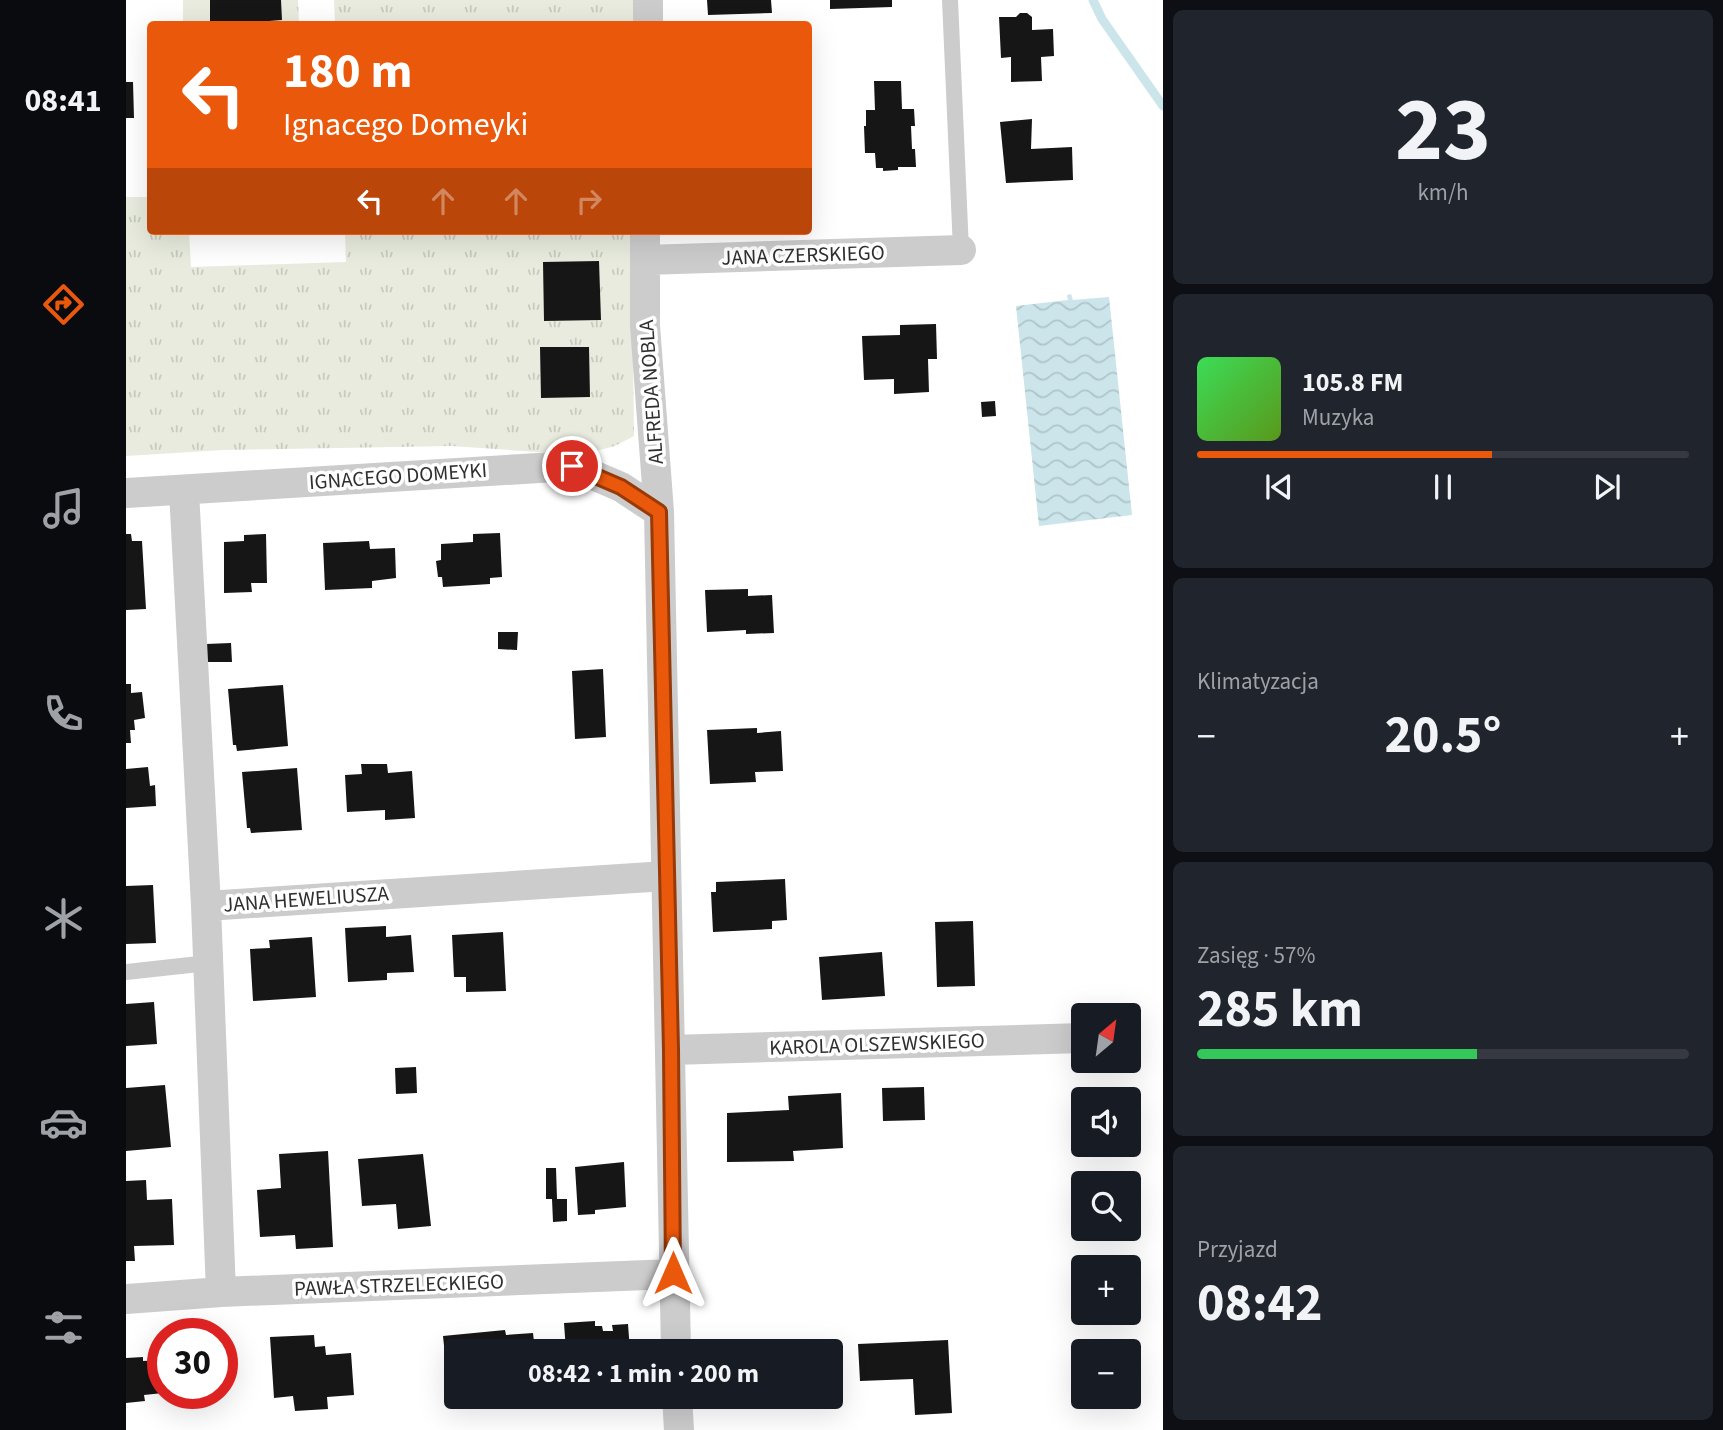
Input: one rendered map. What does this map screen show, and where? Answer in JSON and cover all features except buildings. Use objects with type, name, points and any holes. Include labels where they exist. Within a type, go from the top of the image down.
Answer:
[{"type":"street","points":[[648,0],[648,21]]},
{"type":"street","name":"JANA CZERSKIEGO","points":[[645,245],[961,250]]},
{"type":"street","name":"ALFREDA NOBLA","points":[[645,245],[645,326],[659,512],[676,1339]]},
{"type":"street","name":"IGNACEGO DOMEYKI","points":[[126,494],[572,466],[621,487],[659,512]]},
{"type":"street","points":[[184,491],[205,906]]},
{"type":"street","name":"JANA HEWELIUSZA","points":[[221,1292],[205,906],[666,876]]},
{"type":"street","name":"KAROLA OLSZEWSKIEGO","points":[[671,1050],[1071,1038]]},
{"type":"street","name":"PAWŁA STRZELECKIEGO","points":[[126,1299],[221,1292],[673,1273]]},
{"type":"street","points":[[677,1409],[678,1430]]},
{"type":"lane","points":[[950,0],[961,250]]},
{"type":"lane","points":[[126,972],[208,963]]},
{"type":"green space","points":[[183,0],[298,0],[299,21],[183,21]]},
{"type":"green space","points":[[334,0],[634,0],[633,21],[335,21]]},
{"type":"green space","points":[[126,197],[147,197],[147,235],[189,235],[191,267],[346,262],[345,235],[631,235],[634,436],[615,446],[581,455],[452,446],[223,450],[126,456]]},
{"type":"water","points":[[1071,294],[1073,300],[1109,297],[1132,515],[1039,526],[1016,306],[1068,300],[1067,295]]},
{"type":"waterway","points":[[1093,0],[1102,19],[1163,106]]},
{"type":"route","points":[[572,466],[621,487],[659,512],[671,1050],[673,1273]]}]
